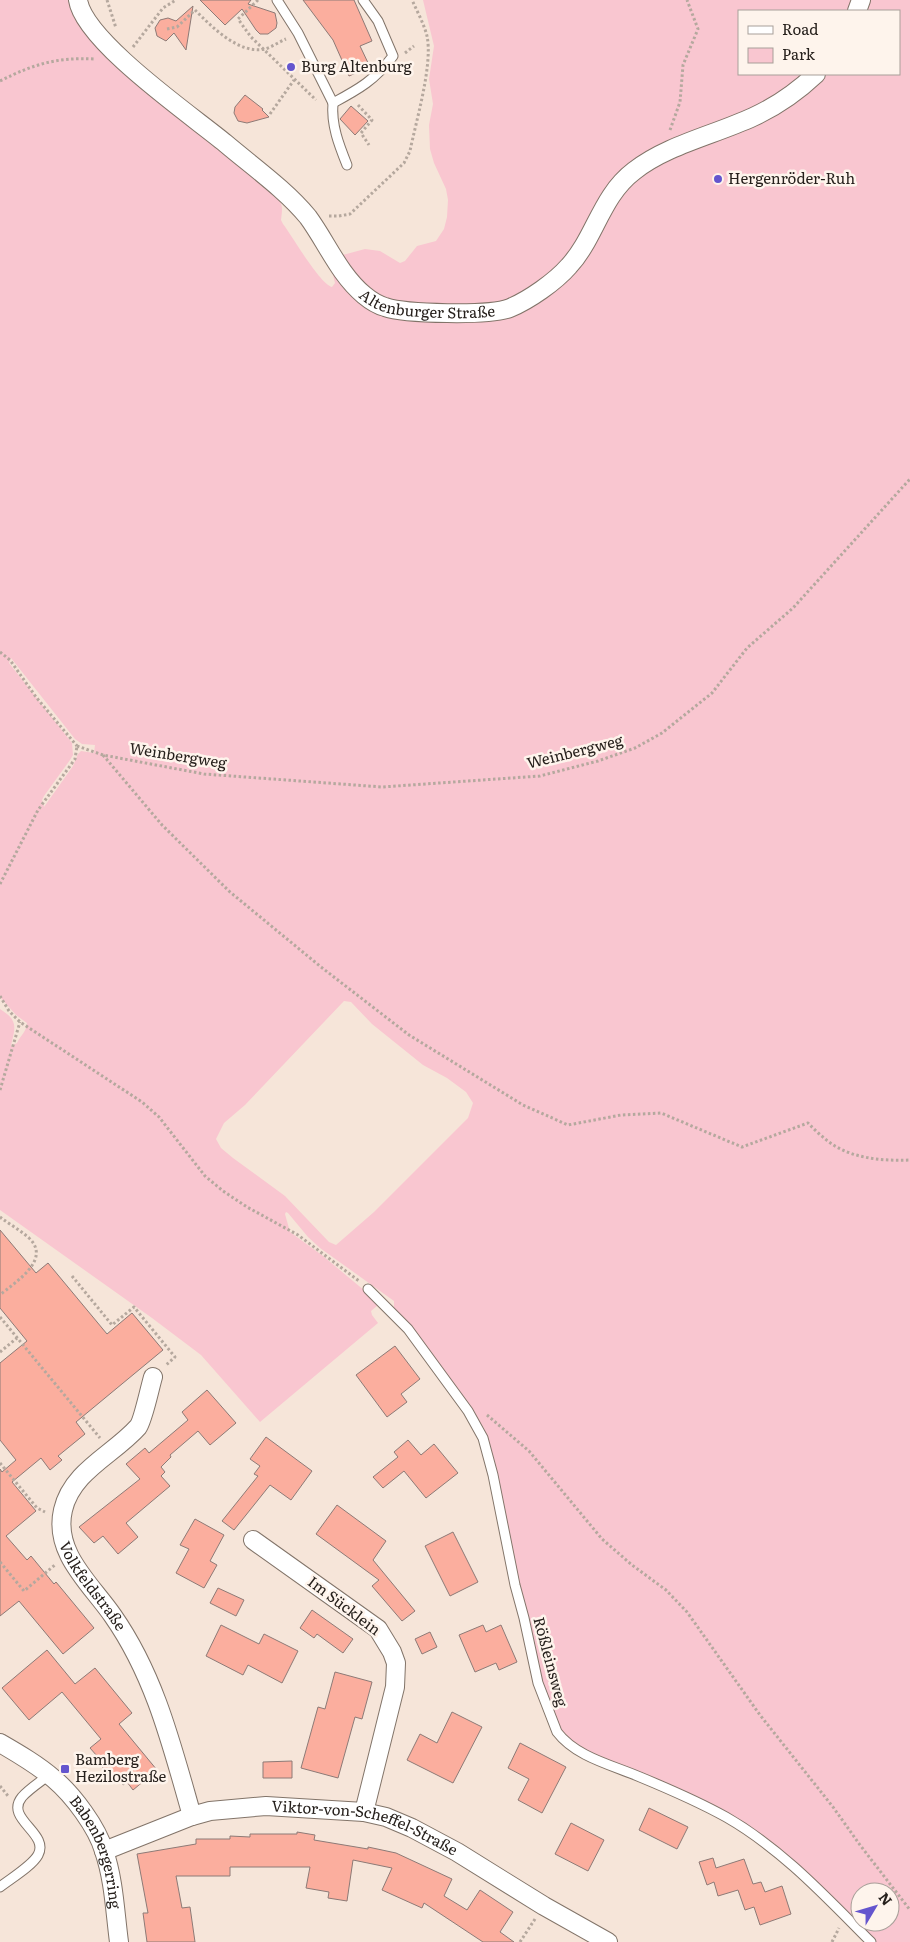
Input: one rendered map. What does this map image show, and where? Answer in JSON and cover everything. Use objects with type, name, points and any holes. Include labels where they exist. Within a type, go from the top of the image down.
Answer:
[{"type":"street","name":"Altenburger Straße","points":[[78,0],[90,26],[298,206],[308,218],[339,267],[356,288],[372,301],[384,307],[399,310],[473,313],[508,309],[520,303],[569,266],[584,244],[612,194],[633,171],[660,156],[698,139],[754,117],[782,101],[815,75]]},
{"type":"street","name":"Volkfeldstraße","points":[[153,1377],[139,1426],[83,1475],[69,1492],[62,1520],[64,1541],[68,1554],[80,1575],[113,1616],[138,1657],[166,1722],[192,1816]]},
{"type":"street","name":"Im Sücklein","points":[[253,1540],[378,1629],[392,1652],[396,1663],[395,1687],[364,1812]]},
{"type":"street","name":"Babenbergerring","points":[[0,1743],[26,1758],[55,1780],[81,1810],[94,1829],[104,1851],[110,1875],[119,1942]]},
{"type":"street","name":"Viktor-von-Scheffel-Straße","points":[[104,1851],[192,1816],[210,1811],[266,1806],[364,1812],[412,1828],[457,1852],[544,1906],[608,1942]]},
{"type":"lane","points":[[278,0],[298,33],[333,103],[332,116],[339,145],[347,166]]},
{"type":"lane","points":[[333,103],[358,89],[381,72],[393,56],[378,21],[363,0]]},
{"type":"lane","name":"Rößleinsweg","points":[[368,1289],[408,1328],[468,1412],[483,1438],[538,1683],[557,1732],[562,1739],[581,1752],[698,1803],[744,1829],[795,1868],[871,1942]]},
{"type":"lane","points":[[0,1888],[37,1856],[40,1845],[39,1841],[20,1816],[19,1805],[23,1796],[49,1775]]},
{"type":"path","points":[[107,0],[116,27]]},
{"type":"path","points":[[0,81],[23,70],[54,60],[124,57],[163,8],[176,0]]},
{"type":"path","points":[[258,0],[238,19],[251,37],[332,116]]},
{"type":"path","points":[[308,218],[350,214],[404,163],[410,151],[427,66],[428,49],[426,34],[412,0]]},
{"type":"path","points":[[660,156],[680,102],[683,65],[698,29],[687,0]]},
{"type":"path","points":[[167,29],[177,26],[196,10],[208,23],[232,42],[248,48],[264,50],[298,33]]},
{"type":"path","points":[[270,114],[294,80]]},
{"type":"path","points":[[361,109],[372,120],[361,133],[369,145]]},
{"type":"path","name":"Weinbergweg","points":[[78,746],[102,755],[204,774],[382,787],[540,776],[617,755],[635,748],[662,733],[712,693],[747,648],[793,608],[910,479]]},
{"type":"path","points":[[0,652],[10,660],[36,697],[78,746],[75,759],[38,810],[0,884]]},
{"type":"path","points":[[102,755],[162,825],[230,892],[321,967],[409,1035],[523,1105],[568,1125],[621,1115],[661,1114],[742,1147],[808,1123],[834,1146],[852,1154],[880,1160],[910,1160]]},
{"type":"path","points":[[0,996],[2,1003],[20,1022],[142,1102],[159,1117],[206,1176],[223,1191],[247,1207],[298,1235],[368,1289]]},
{"type":"path","points":[[0,1090],[20,1022]]},
{"type":"path","points":[[0,1217],[30,1239],[36,1249],[36,1261],[28,1272],[0,1295]]},
{"type":"path","points":[[72,1276],[112,1325],[134,1307],[175,1357]]},
{"type":"path","points":[[0,1318],[110,1451]]},
{"type":"path","points":[[0,1352],[17,1338]]},
{"type":"path","points":[[468,1412],[478,1410],[486,1414],[529,1451],[602,1539],[666,1590],[687,1612],[760,1715],[910,1910]]},
{"type":"path","points":[[1,1465],[37,1508],[62,1520]]},
{"type":"path","points":[[0,1562],[24,1591],[68,1554]]},
{"type":"path","points":[[520,1942],[544,1906]]},
{"type":"green space","points":[[0,0],[74,0],[96,46],[103,53],[276,196],[281,204],[281,220],[283,224],[313,269],[332,287],[335,283],[331,266],[339,256],[365,249],[380,251],[400,263],[405,261],[417,246],[436,241],[444,229],[448,200],[446,189],[430,149],[429,125],[433,104],[429,79],[434,46],[423,0],[910,0],[910,1942],[874,1942],[863,1932],[900,1932],[900,1882],[850,1882],[850,1920],[750,1829],[597,1757],[571,1740],[559,1728],[543,1686],[514,1568],[499,1485],[484,1428],[401,1315],[394,1311],[394,1301],[320,1248],[288,1213],[286,1212],[285,1214],[290,1232],[323,1256],[377,1301],[378,1305],[371,1311],[378,1323],[260,1422],[201,1355],[0,1210],[0,1009],[13,1021],[14,1034],[11,1046],[17,1043],[25,1031],[27,1023],[16,1015],[0,997]],"holes":[[[11,658],[75,739],[82,744],[95,745],[94,753],[81,751],[78,754],[73,766],[44,807],[42,800],[44,796],[73,755],[72,743],[9,663]],[[344,1001],[351,1002],[372,1024],[423,1065],[447,1078],[466,1092],[473,1103],[468,1118],[374,1212],[336,1245],[329,1242],[285,1196],[221,1148],[216,1139],[224,1123],[245,1105]]]},
{"type":"building","points":[[200,0],[251,0],[248,4],[275,13],[276,28],[268,34],[260,34],[242,9],[225,25]]},
{"type":"building","points":[[303,0],[354,0],[372,41],[360,46],[370,67],[349,76],[333,40]]},
{"type":"building","points":[[193,6],[186,50],[174,33],[166,41],[157,36],[155,28],[160,20],[168,18],[176,21]]},
{"type":"building","points":[[245,95],[263,109],[269,117],[247,123],[238,121],[234,113],[235,107]]},
{"type":"building","points":[[351,106],[368,121],[355,135],[340,119]]},
{"type":"building","points":[[0,1230],[36,1273],[48,1263],[107,1334],[132,1313],[163,1350],[76,1422],[85,1434],[58,1456],[62,1460],[50,1470],[41,1458],[12,1482],[36,1511],[6,1536],[27,1560],[31,1556],[54,1584],[56,1582],[94,1628],[63,1654],[19,1601],[0,1616],[0,1469],[2,1472],[16,1460],[0,1440],[0,1363],[27,1341],[0,1308]]},
{"type":"building","points":[[395,1346],[420,1379],[401,1394],[407,1402],[387,1417],[356,1375]]},
{"type":"building","points":[[207,1390],[236,1423],[210,1445],[198,1431],[170,1455],[171,1457],[161,1467],[165,1472],[161,1476],[170,1486],[126,1523],[138,1537],[118,1554],[103,1536],[94,1543],[79,1527],[140,1479],[126,1464],[145,1448],[149,1453],[188,1420],[182,1412]]},
{"type":"building","points":[[266,1437],[312,1471],[291,1500],[270,1485],[234,1530],[222,1521],[258,1476],[254,1474],[260,1466],[250,1459]]},
{"type":"building","points":[[408,1440],[421,1455],[434,1444],[458,1473],[426,1498],[404,1471],[383,1488],[373,1477],[398,1457],[394,1452]]},
{"type":"building","points":[[337,1505],[386,1541],[373,1560],[415,1611],[402,1621],[372,1586],[379,1580],[316,1534]]},
{"type":"building","points":[[195,1519],[224,1535],[210,1561],[217,1565],[204,1588],[176,1573],[189,1549],[180,1545]]},
{"type":"building","points":[[453,1532],[478,1582],[450,1596],[425,1546]]},
{"type":"building","points":[[218,1588],[244,1600],[236,1616],[210,1603]]},
{"type":"building","points":[[312,1610],[353,1639],[343,1653],[317,1634],[314,1638],[300,1628]]},
{"type":"building","points":[[221,1625],[259,1644],[264,1634],[298,1651],[282,1683],[248,1665],[243,1675],[206,1656]]},
{"type":"building","points":[[483,1625],[486,1632],[501,1625],[517,1662],[499,1670],[496,1663],[475,1672],[459,1635]]},
{"type":"building","points":[[430,1632],[437,1647],[422,1654],[415,1639]]},
{"type":"building","points":[[47,1650],[75,1684],[95,1668],[132,1713],[119,1724],[157,1770],[133,1790],[127,1782],[123,1785],[116,1777],[113,1779],[95,1759],[97,1756],[90,1748],[101,1739],[62,1692],[29,1720],[2,1688]]},
{"type":"building","points":[[335,1672],[372,1682],[362,1719],[355,1717],[338,1778],[301,1768],[318,1707],[325,1709]]},
{"type":"building","points":[[452,1712],[482,1727],[453,1783],[407,1760],[420,1734],[437,1743]]},
{"type":"building","points":[[520,1743],[566,1767],[542,1813],[518,1800],[529,1779],[508,1768]]},
{"type":"building","points":[[292,1761],[292,1778],[263,1778],[263,1762]]},
{"type":"building","points":[[649,1808],[688,1827],[677,1849],[639,1830]]},
{"type":"building","points":[[571,1823],[604,1840],[588,1871],[555,1854]]},
{"type":"building","points":[[297,1832],[315,1835],[314,1840],[368,1849],[368,1847],[396,1853],[452,1879],[444,1896],[467,1910],[480,1890],[513,1912],[500,1932],[514,1942],[483,1942],[424,1903],[422,1908],[382,1890],[392,1868],[353,1860],[347,1901],[328,1898],[329,1892],[306,1888],[310,1867],[230,1867],[230,1876],[176,1876],[182,1908],[190,1907],[195,1942],[147,1942],[143,1913],[148,1913],[137,1854],[196,1844],[196,1839],[230,1839],[230,1836],[250,1837],[250,1834],[297,1834]]},
{"type":"building","points":[[713,1858],[716,1868],[744,1859],[753,1884],[761,1882],[765,1892],[782,1886],[791,1914],[760,1925],[754,1907],[745,1910],[738,1890],[718,1896],[714,1882],[707,1885],[699,1862]]},
{"type":"place","name":"Burg Altenburg","points":[[291,67]]},
{"type":"place","name":"Hergenröder-Ruh","points":[[718,179]]},
{"type":"place","name":"Bamberg Hezilostraße","points":[[65,1769]]}]
